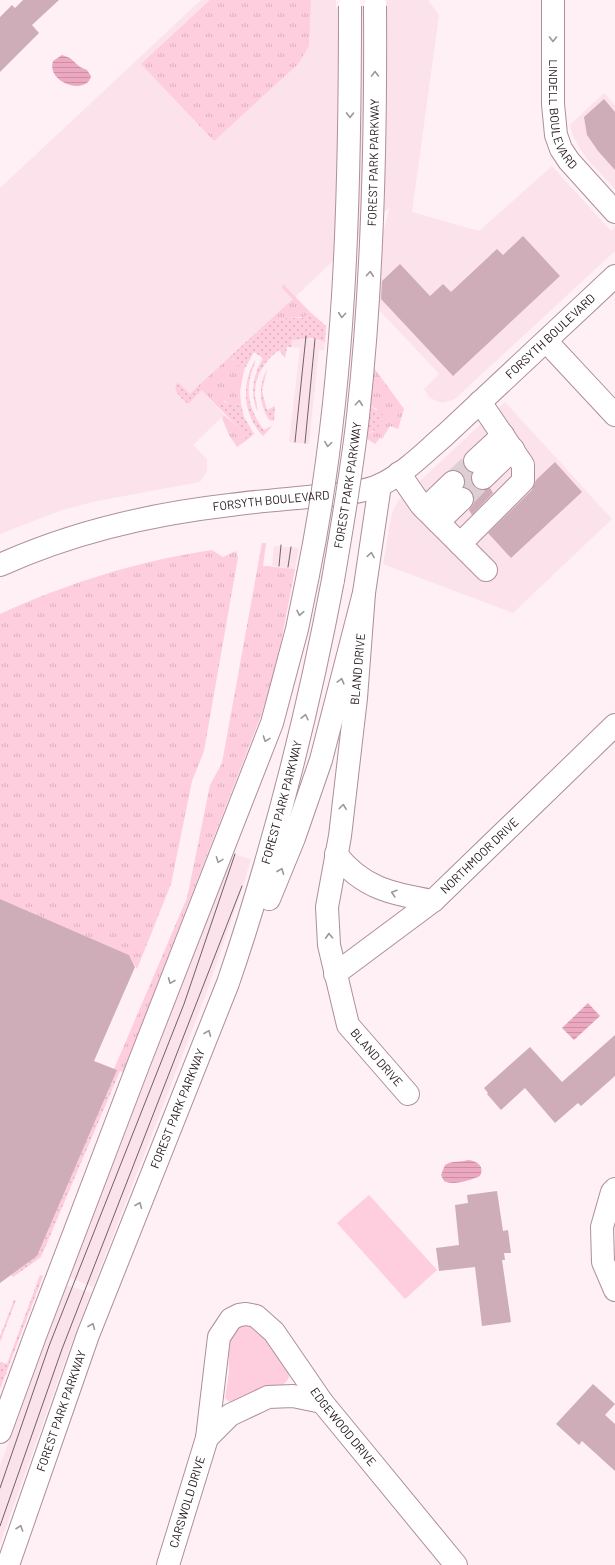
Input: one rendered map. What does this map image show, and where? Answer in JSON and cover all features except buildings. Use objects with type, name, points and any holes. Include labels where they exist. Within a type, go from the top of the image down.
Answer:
[{"type":"main road","name":"LINDELL BOULEVARD","points":[[553,0],[554,121],[556,135],[561,149],[577,171],[615,212]]},
{"type":"main road","name":"FOREST PARK PARKWAY","points":[[0,1432],[37,1329],[133,1078],[272,723],[298,629],[308,575],[334,407],[343,302],[349,170],[350,3]]},
{"type":"main road","name":"FOREST PARK PARKWAY","points":[[8,1565],[88,1335],[228,983],[264,874],[312,688],[334,580],[358,418],[366,334],[372,252],[375,162],[375,3]]},
{"type":"main road","name":"FORSYTH BOULEVARD","points":[[0,565],[27,553],[72,537],[161,514],[237,504],[335,495],[380,485],[399,473],[422,455],[615,276]]},
{"type":"main road","points":[[546,340],[615,415]]},
{"type":"main road","points":[[460,544],[523,481],[523,465],[480,402]]},
{"type":"main road","points":[[479,469],[508,442]]},
{"type":"main road","points":[[399,473],[431,515],[486,570]]},
{"type":"main road","name":"BLAND DRIVE","points":[[380,485],[364,593],[356,698],[336,854],[327,907],[329,945],[348,1024],[408,1094]]},
{"type":"main road","points":[[431,515],[457,491]]},
{"type":"main road","points":[[228,983],[252,936],[294,838],[321,760],[364,593]]},
{"type":"main road","name":"NORTHMOOR DRIVE","points":[[335,974],[433,901],[615,725]]},
{"type":"main road","points":[[336,854],[347,868],[365,882],[396,895],[433,901]]},
{"type":"main road","points":[[615,1189],[612,1192],[602,1227],[603,1262],[615,1290]]},
{"type":"main road","name":"EDGEWOOD DRIVE","points":[[224,1326],[230,1319],[246,1314],[256,1316],[266,1323],[274,1332],[322,1402],[456,1565]]},
{"type":"main road","name":"CARSWOLD DRIVE","points":[[168,1565],[207,1438],[219,1337],[224,1326]]},
{"type":"main road","name":"CARSWOLD DRIVE","points":[[207,1438],[230,1415],[268,1397],[293,1396],[322,1402]]},
{"type":"shaded area","points":[[201,0],[336,0],[336,7],[386,6],[387,0],[428,0],[439,15],[412,212],[479,231],[552,166],[611,231],[615,227],[615,251],[455,399],[443,403],[429,397],[424,389],[439,374],[366,296],[390,207],[293,299],[202,390],[224,415],[193,445],[207,459],[207,471],[200,482],[97,501],[62,510],[0,534],[0,188]]},
{"type":"shaded area","points":[[62,55],[70,58],[80,67],[87,70],[91,76],[88,82],[75,86],[61,81],[55,75],[52,69],[53,61]]},
{"type":"shaded area","points":[[604,93],[615,105],[615,189],[588,160],[573,136],[570,125]]},
{"type":"shaded area","points":[[302,338],[325,342],[324,350],[319,350],[309,444],[289,442],[300,348],[291,347],[292,340]]},
{"type":"shaded area","points":[[505,402],[612,519],[513,613],[383,564],[392,513],[398,501]]},
{"type":"shaded area","points":[[274,546],[299,548],[295,569],[272,566]]},
{"type":"shaded area","points":[[233,854],[251,859],[238,901],[206,994],[93,1287],[69,1277]]},
{"type":"shaded area","points":[[588,1003],[600,1016],[574,1040],[562,1028]]},
{"type":"shaded area","points":[[468,1160],[477,1163],[481,1167],[482,1169],[480,1176],[457,1183],[444,1181],[441,1175],[445,1165]]},
{"type":"shaded area","points":[[66,1285],[91,1293],[62,1369],[0,1544],[0,1466]]},
{"type":"green space","points":[[210,0],[311,0],[309,46],[298,64],[214,141],[141,64]]},
{"type":"green space","points":[[283,284],[310,312],[305,317],[287,318],[274,321],[271,319],[293,299],[282,288]]},
{"type":"green space","points":[[310,312],[326,326],[325,342],[312,338],[292,340],[291,347],[287,347],[285,358],[279,350],[269,359],[261,370],[256,382],[255,396],[257,411],[253,390],[255,377],[263,358],[254,352],[244,370],[236,364],[232,355],[271,319],[274,321],[287,318],[302,318]]},
{"type":"green space","points":[[232,355],[233,359],[244,370],[240,392],[241,404],[232,406],[225,401],[216,405],[198,386]]},
{"type":"green space","points":[[255,360],[249,382],[250,404],[259,424],[264,430],[273,425],[263,436],[251,419],[246,400],[248,379]]},
{"type":"green space","points":[[374,368],[404,409],[398,429],[390,426],[382,439],[380,438],[375,444],[366,438],[367,433],[373,432],[377,409],[370,406]]},
{"type":"green space","points":[[267,369],[262,391],[267,410],[275,406],[274,421],[269,420],[266,414],[263,407],[261,394],[262,382]]},
{"type":"green space","points":[[179,383],[190,394],[198,386],[202,390],[188,404],[176,390],[176,384]]},
{"type":"green space","points":[[220,401],[233,405],[241,404],[244,417],[254,434],[247,440],[238,427],[216,405]]},
{"type":"green space","points":[[370,406],[382,414],[382,418],[379,426],[374,431],[367,433]]},
{"type":"green space","points":[[224,415],[238,427],[247,440],[237,447],[229,435],[222,418]]},
{"type":"green space","points":[[262,543],[266,543],[263,566],[295,569],[278,658],[262,713],[123,1072],[114,1069],[187,898],[210,785],[222,763]]},
{"type":"green space","points":[[212,550],[223,557],[236,551],[238,557],[204,751],[192,781],[171,884],[137,969],[129,955],[0,899],[0,614],[51,592],[104,574],[157,560]]},
{"type":"green space","points":[[117,1070],[120,1071],[41,1257],[13,1277],[11,1275],[37,1256]]},
{"type":"green space","points":[[369,1195],[437,1270],[405,1299],[337,1223]]},
{"type":"green space","points":[[40,1275],[43,1276],[0,1389],[0,1362],[7,1364]]},
{"type":"green space","points":[[14,1300],[16,1300],[0,1342],[0,1336]]},
{"type":"green space","points":[[257,1323],[288,1369],[289,1378],[283,1385],[232,1404],[225,1398],[229,1373],[229,1335],[242,1325]]},
{"type":"tunnel","points":[[453,482],[475,461]]},
{"type":"tunnel","points":[[462,499],[483,478]]},
{"type":"tram line","points":[[295,442],[306,336]]},
{"type":"tram line","points":[[305,443],[315,339]]},
{"type":"tram line","points":[[279,566],[281,545]]},
{"type":"tram line","points":[[288,567],[291,547]]},
{"type":"tram line","points":[[0,1488],[49,1346],[184,1004],[235,854]]},
{"type":"tram line","points":[[0,1526],[62,1349],[242,886]]}]
